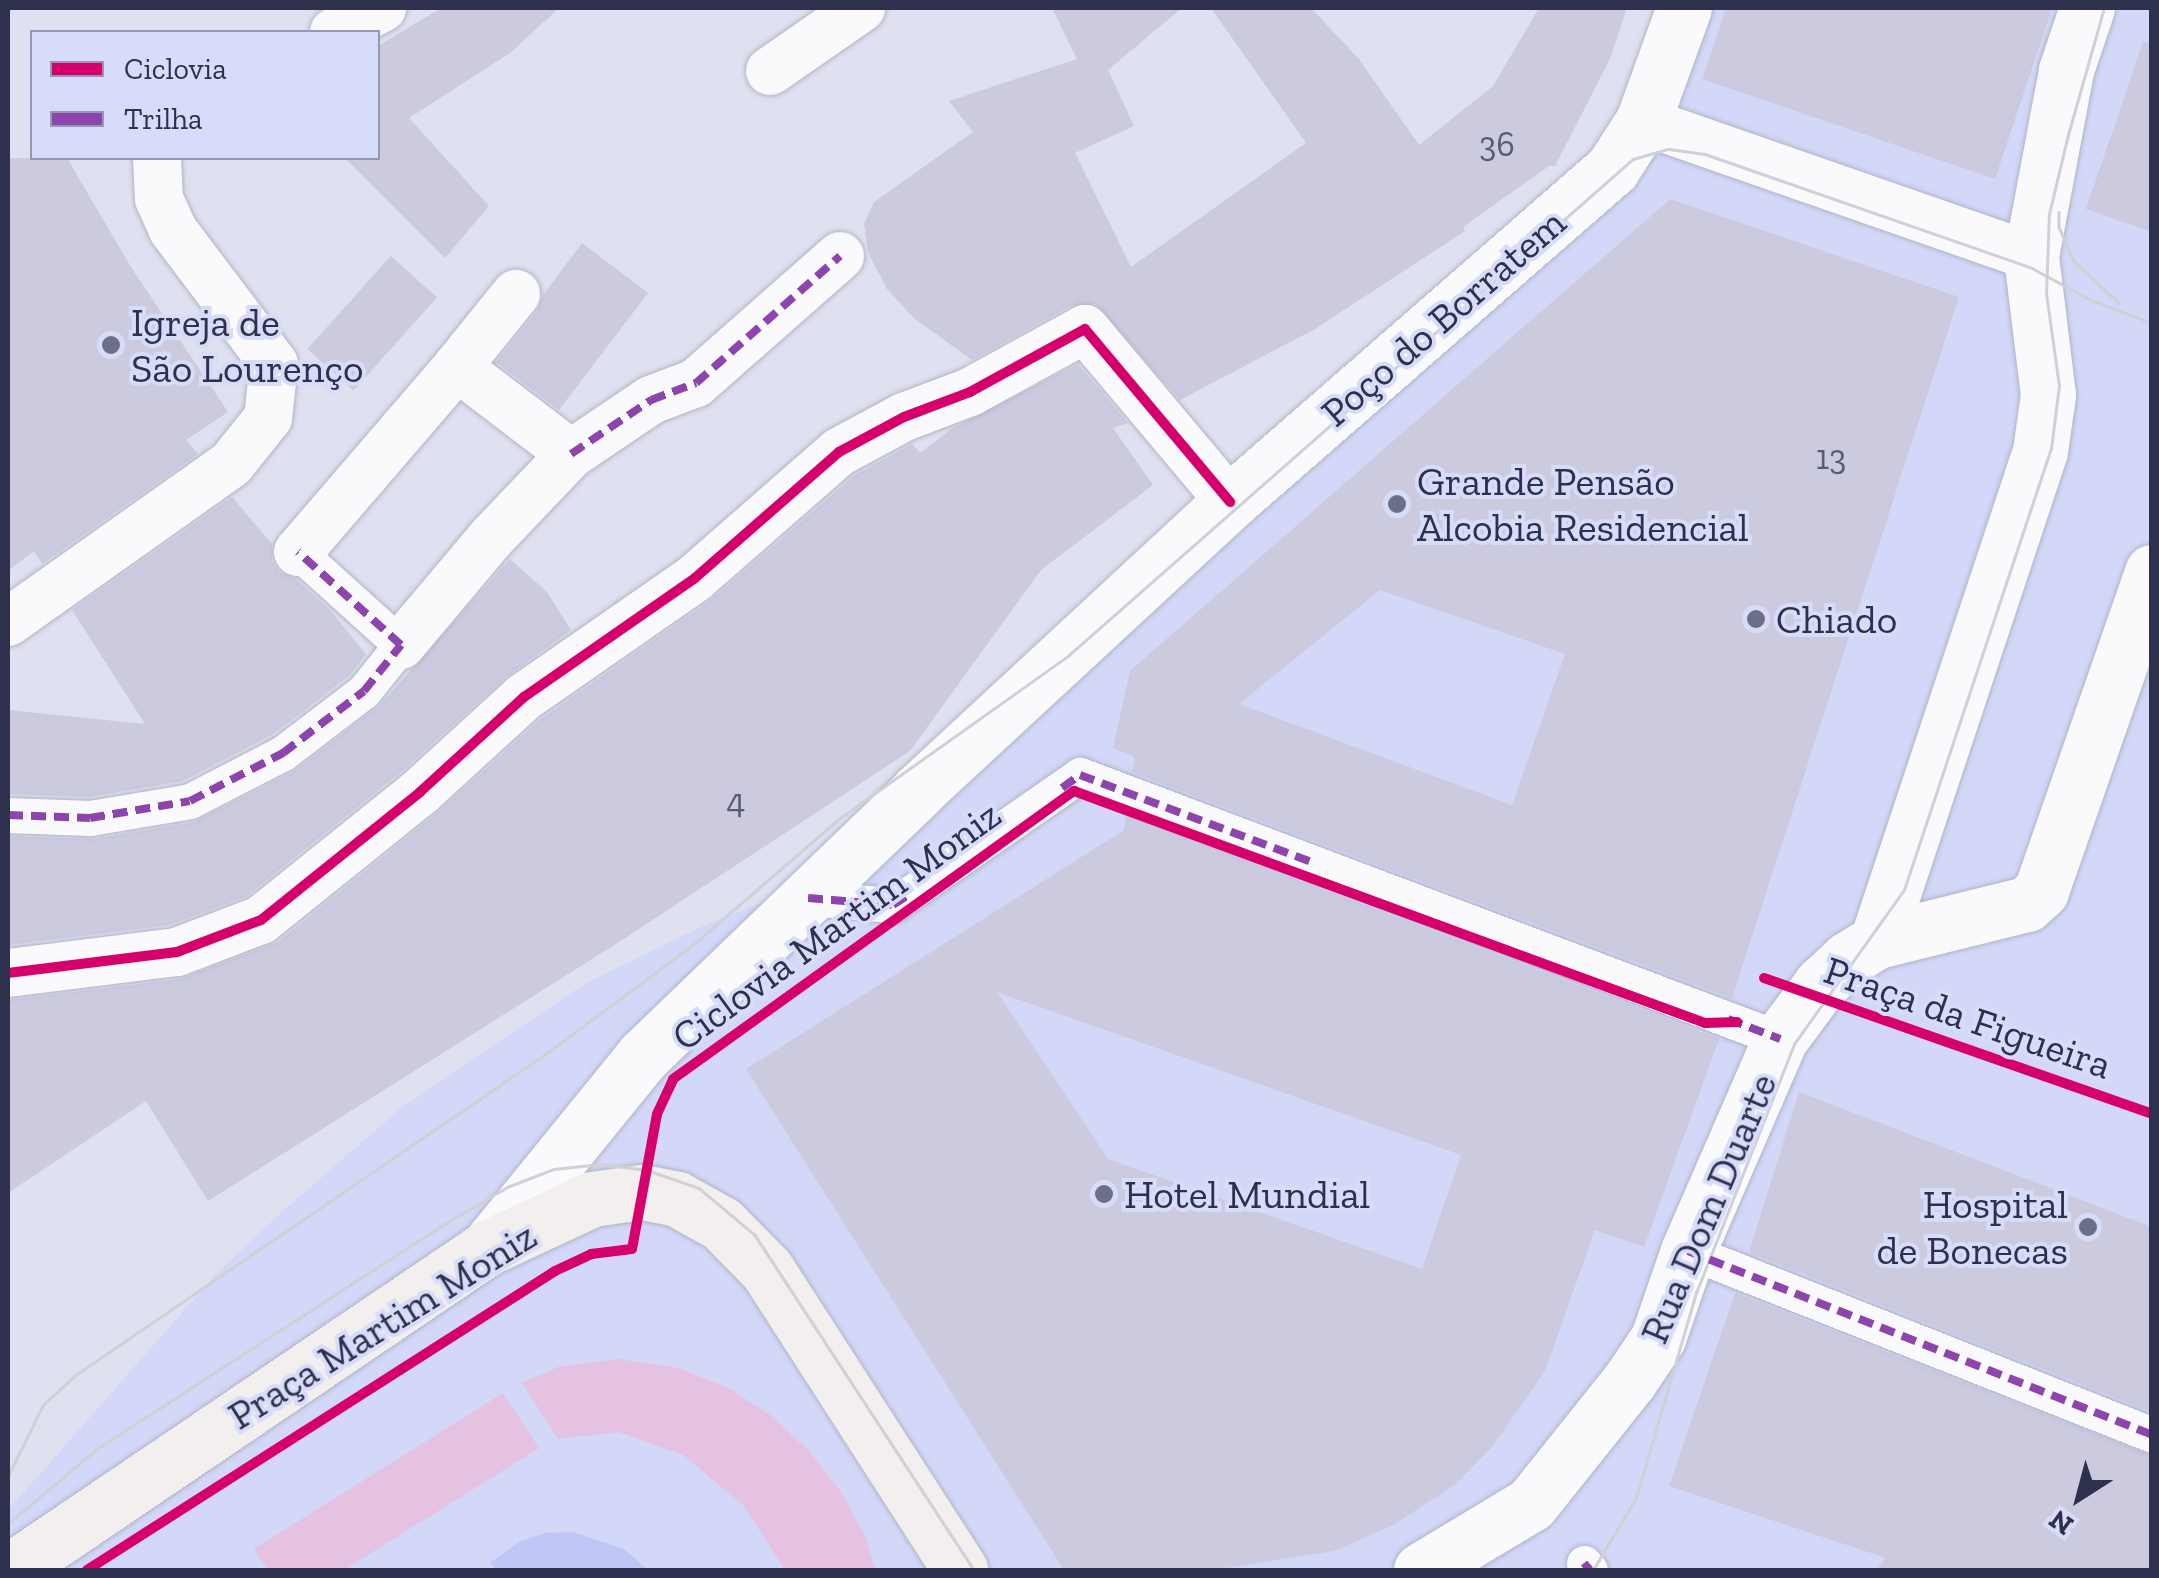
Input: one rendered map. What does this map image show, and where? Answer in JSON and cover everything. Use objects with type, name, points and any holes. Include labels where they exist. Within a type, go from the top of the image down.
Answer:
[{"type":"main road","name":"Poço do Borratem","points":[[488,1248],[643,1056],[1066,652],[1230,502],[1612,169],[1643,121],[1684,8]]},
{"type":"main road","name":"Praça da Figueira","points":[[1877,941],[2040,451],[2048,395],[2031,256],[2066,70],[2087,8]]},
{"type":"main road","name":"Praça da Figueira","points":[[1780,1039],[1830,974],[1877,941],[2026,904],[2040,891],[2152,572]]},
{"type":"main road","name":"Rua Dom Duarte","points":[[1421,1570],[1508,1520],[1561,1472],[1658,1338],[1688,1251],[1780,1039]]},
{"type":"main road","name":"Praça Martim Moniz","points":[[12,1570],[488,1248],[592,1199],[642,1192],[677,1199],[722,1224],[767,1270],[960,1570]]},
{"type":"street","points":[[338,30],[382,8]]},
{"type":"street","points":[[786,59],[861,8]]},
{"type":"street","points":[[1643,121],[2031,256]]},
{"type":"street","points":[[8,622],[231,464],[268,418],[274,364],[172,230],[159,199],[157,160]]},
{"type":"street","points":[[8,815],[90,818],[190,800],[282,752],[364,692],[492,537],[571,454],[650,400],[696,384],[840,256]]},
{"type":"street","points":[[401,645],[298,552],[516,294]]},
{"type":"street","points":[[8,973],[177,952],[261,920],[420,792],[524,697],[695,578],[840,452],[904,418],[970,392],[1085,329],[1230,502]]},
{"type":"street","points":[[457,367],[571,454]]},
{"type":"street","points":[[808,898],[894,905],[1080,776],[1780,1039]]},
{"type":"street","points":[[1688,1251],[2152,1436]]},
{"type":"shaded area","points":[[1710,8],[2151,8],[2151,1570],[8,1570],[8,1510],[217,1273],[283,1211],[401,1108],[583,985],[696,929],[780,895],[1679,101]]},
{"type":"shaded area","points":[[618,1359],[678,1368],[727,1387],[770,1415],[809,1451],[841,1492],[866,1538],[875,1570],[785,1570],[744,1506],[683,1455],[619,1432],[558,1439],[522,1383],[558,1367]]},
{"type":"shaded area","points":[[503,1393],[539,1448],[344,1570],[268,1570],[254,1549]]},
{"type":"shaded area","points":[[573,1532],[624,1549],[648,1570],[497,1570],[490,1563],[519,1542],[545,1533]]},
{"type":"building","points":[[441,8],[559,8],[510,53],[409,118],[489,206],[445,258],[347,160],[380,160],[380,45]]},
{"type":"building","points":[[1052,8],[1182,8],[1108,70],[1134,126],[1075,153],[1131,267],[1306,143],[1211,8],[1311,8],[1359,59],[1419,145],[1493,86],[1539,8],[1627,8],[1610,59],[1555,166],[1549,166],[1463,227],[1465,231],[1315,329],[1180,400],[1095,304],[1072,305],[972,360],[915,319],[887,289],[868,252],[864,224],[874,202],[973,132],[949,101],[1077,59]]},
{"type":"building","points":[[1726,8],[2052,8],[1995,179],[1702,79]]},
{"type":"building","points":[[2143,42],[2152,43],[2152,232],[2086,209]]},
{"type":"building","points":[[8,158],[68,160],[131,267],[228,412],[186,440],[198,454],[42,564],[34,551],[8,571]]},
{"type":"building","points":[[1670,199],[1959,297],[1732,998],[1132,772],[1135,757],[1113,748],[1130,671]],"holes":[[[1380,590],[1565,654],[1512,805],[1239,704]]]},
{"type":"building","points":[[582,243],[648,293],[559,410],[496,362],[537,311],[543,295]]},
{"type":"building","points":[[391,256],[437,297],[353,390],[307,349]]},
{"type":"building","points":[[1078,364],[1128,423],[1113,428],[1153,485],[1041,570],[910,751],[619,942],[208,1201],[146,1101],[8,1193],[8,1000],[180,979],[278,942],[437,813],[541,719],[711,600],[855,475],[912,444],[920,453],[951,429]]},
{"type":"building","points":[[232,497],[272,544],[272,560],[279,572],[296,579],[330,610],[366,654],[349,676],[272,735],[183,781],[89,797],[8,794],[8,710],[145,724],[72,610]]},
{"type":"building","points":[[510,559],[547,592],[571,630],[506,677],[402,771],[247,896],[170,925],[8,945],[8,836],[93,839],[194,822],[293,772],[380,705]]},
{"type":"building","name":"Hotel Mundial","points":[[1126,815],[1719,1039],[1644,1247],[1595,1230],[1545,1371],[1492,1447],[1456,1484],[1395,1524],[1335,1551],[1213,1570],[1064,1570],[746,1069],[1124,830]],"holes":[[[997,992],[1461,1155],[1422,1269],[1108,1159]]]},
{"type":"building","points":[[1799,1092],[2152,1227],[2152,1412],[1749,1252]]},
{"type":"building","points":[[1735,1293],[2152,1456],[2152,1570],[1876,1570],[1886,1558],[1669,1486]]},
{"type":"tram line","points":[[2066,142],[2104,8]]},
{"type":"tram line","points":[[1593,1570],[1636,1498],[1696,1293],[1794,1044],[1904,890],[2051,449],[2059,386],[2046,294],[2049,214],[2069,131]]},
{"type":"tram line","points":[[8,1476],[43,1405],[77,1374],[544,1055],[694,944],[840,818],[1069,655],[1633,159],[1669,149],[1705,154],[2032,268],[2089,299],[2152,323]]},
{"type":"tram line","points":[[2059,212],[2059,227],[2074,261],[2119,303]]},
{"type":"tram line","points":[[8,1524],[98,1448],[443,1225],[507,1187],[554,1169],[600,1164],[647,1170],[699,1188],[755,1235],[974,1570]]},
{"type":"marked path","points":[[571,454],[651,400],[696,383],[840,256]]},
{"type":"marked path","points":[[8,815],[90,818],[190,801],[283,753],[364,691],[401,645],[298,552]]},
{"type":"marked path","points":[[1062,788],[1080,775],[1317,864]]},
{"type":"marked path","points":[[808,898],[893,905],[910,894]]},
{"type":"marked path","points":[[1728,1019],[1780,1039]]},
{"type":"marked path","points":[[1688,1251],[2152,1435]]},
{"type":"marked path","points":[[1584,1563],[1590,1570]]},
{"type":"cycle path","points":[[8,973],[177,952],[261,920],[420,792],[524,697],[695,578],[839,452],[904,417],[970,392],[1085,329],[1230,502]]},
{"type":"cycle path","name":"Ciclovia Martim Moniz","points":[[87,1570],[555,1271],[591,1254],[632,1249],[657,1114],[673,1079],[1074,791],[1705,1023],[1737,1022]]},
{"type":"cycle path","points":[[1764,978],[2152,1114]]},
{"type":"place","name":"Igreja de São Lourenço","points":[[111,345]]},
{"type":"place","name":"Grande Pensão Alcobia Residencial","points":[[1397,504]]},
{"type":"place","name":"Chiado","points":[[1756,619]]},
{"type":"place","name":"Hotel Mundial","points":[[1104,1194]]},
{"type":"place","name":"Hospital de Bonecas","points":[[2088,1227]]}]
